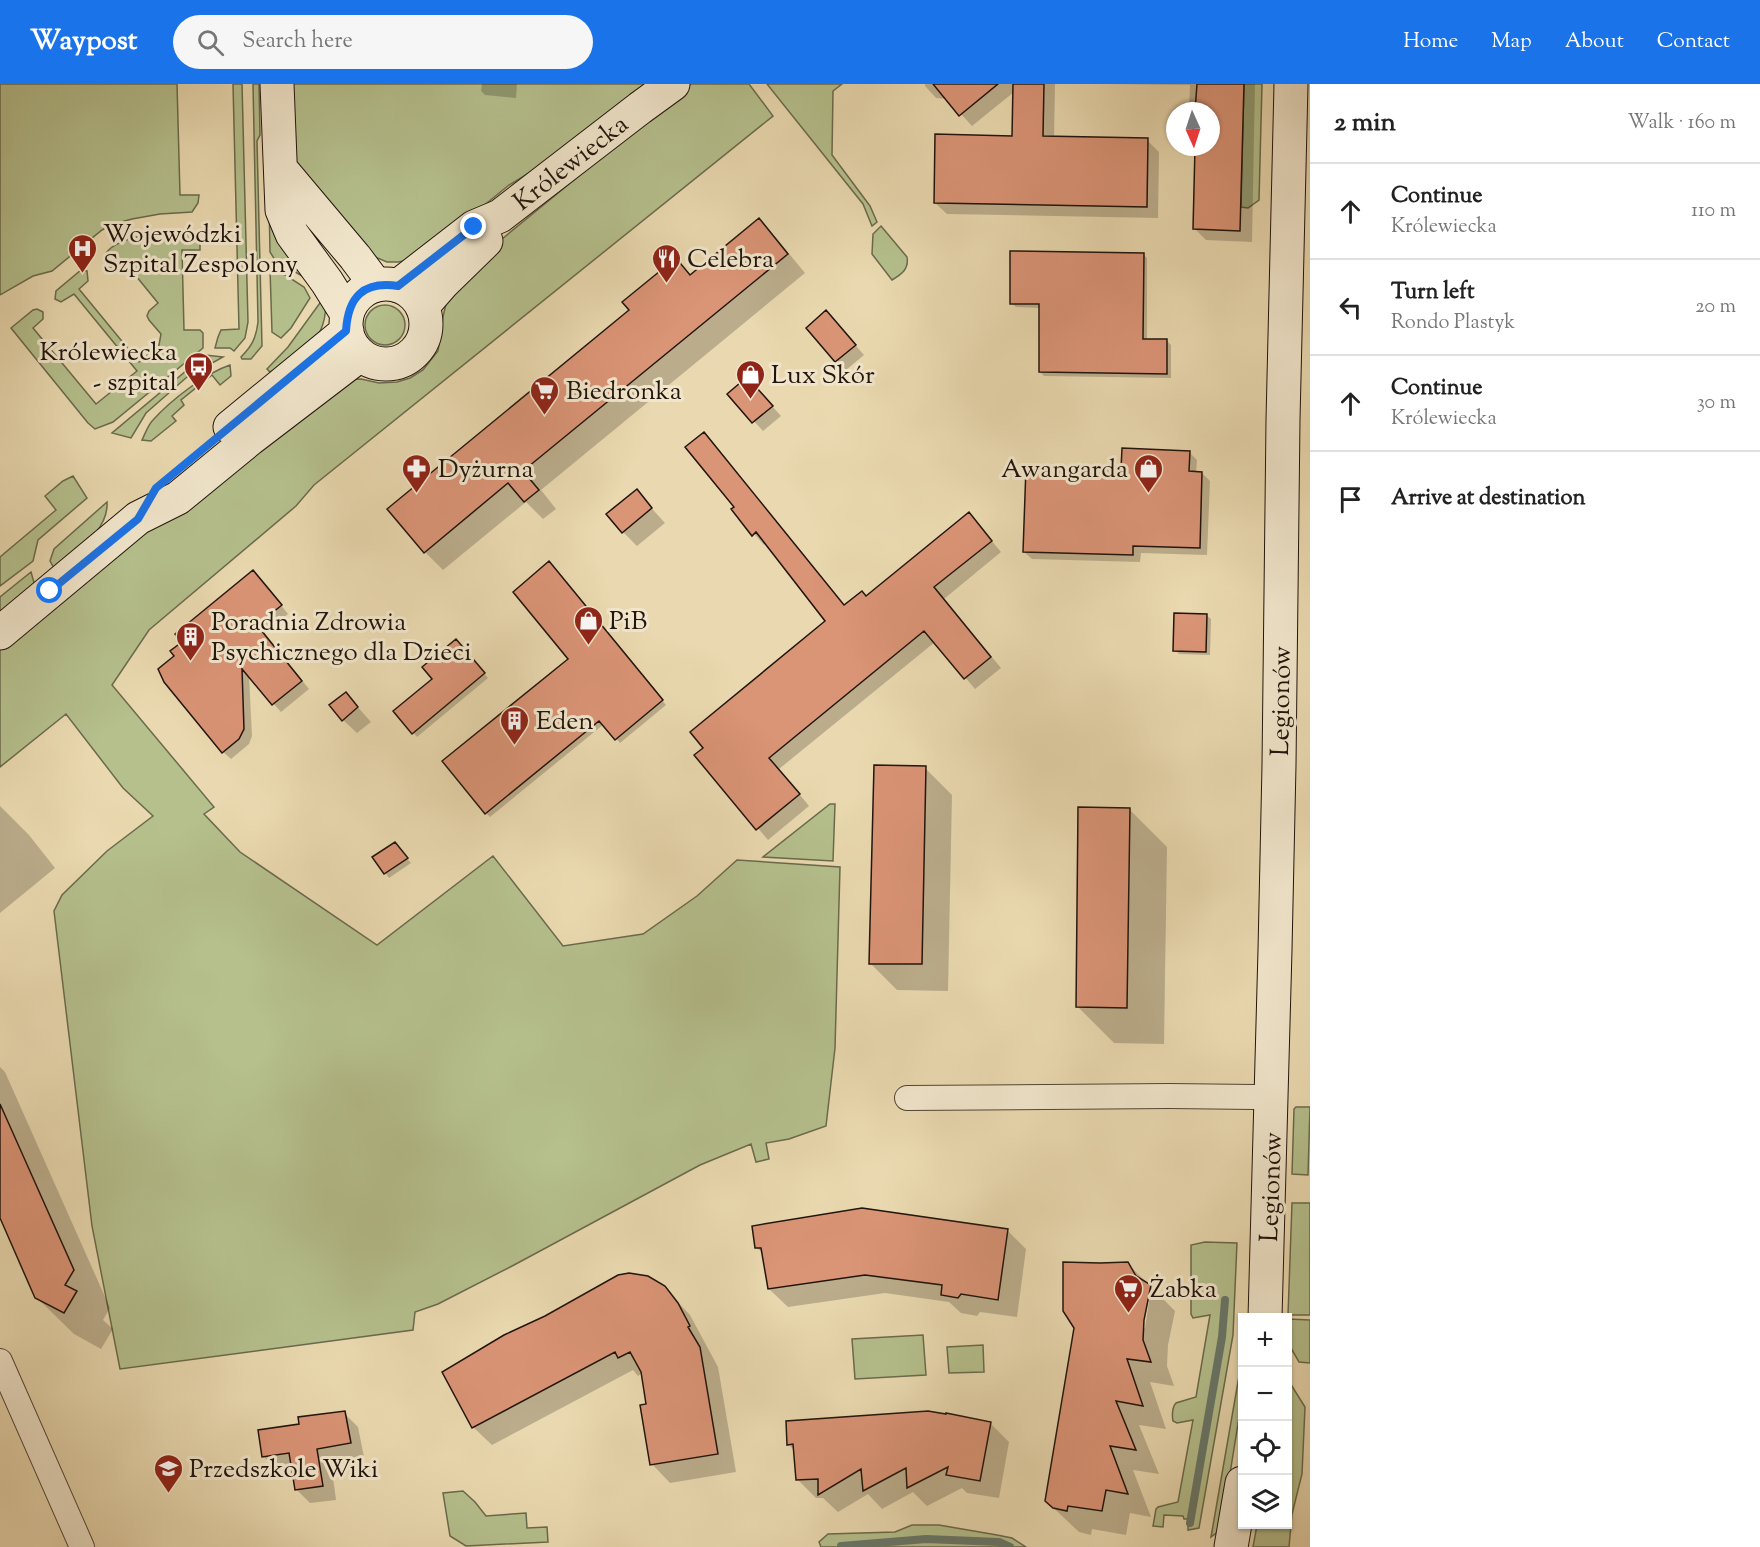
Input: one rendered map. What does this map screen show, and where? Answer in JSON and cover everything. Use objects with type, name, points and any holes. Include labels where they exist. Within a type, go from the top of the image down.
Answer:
[{"type":"street","points":[[0,633],[138,519],[156,488],[351,333],[353,301],[358,296],[370,288],[387,286],[408,291],[416,298],[426,316],[425,336],[421,345],[406,359],[388,364],[378,363],[351,333],[327,282],[292,234],[282,210],[277,84]]},
{"type":"street","name":"Królewiecka","points":[[640,108],[663,84]]},
{"type":"street","name":"Królewiecka","points":[[387,286],[474,227],[500,216],[673,84]]},
{"type":"street","name":"Legionów","points":[[1265,1313],[1272,1099],[1283,420],[1292,84]]},
{"type":"street","points":[[281,169],[355,257],[387,286]]},
{"type":"street","name":"Królewiecka","points":[[422,307],[485,242],[500,216]]},
{"type":"street","points":[[907,1098],[1180,1096],[1272,1099]]},
{"type":"street","points":[[0,1361],[82,1547]]},
{"type":"street","points":[[1231,1547],[1238,1506]]},
{"type":"green space","points":[[0,84],[177,84],[180,195],[199,195],[198,203],[192,212],[160,214],[114,224],[102,230],[52,271],[33,276],[0,295]]},
{"type":"green space","points":[[233,84],[242,84],[248,322],[245,338],[234,351],[230,348],[215,348],[221,330],[239,329]]},
{"type":"green space","points":[[253,84],[259,84],[260,135],[257,141],[262,346],[251,359],[242,359],[241,357],[253,341],[258,322]]},
{"type":"green space","points":[[289,84],[648,84],[572,147],[509,185],[428,251],[411,260],[387,262],[368,254],[301,174],[293,153]]},
{"type":"green space","points":[[691,84],[749,84],[773,116],[314,485],[296,506],[149,630],[112,685],[214,807],[204,814],[240,852],[377,945],[493,856],[563,946],[643,934],[697,896],[737,860],[840,867],[835,1048],[826,1126],[789,1139],[766,1143],[769,1159],[756,1162],[751,1144],[700,1165],[514,1265],[438,1304],[415,1312],[413,1330],[120,1369],[92,1226],[54,911],[62,895],[107,851],[153,816],[123,788],[66,714],[0,767],[0,650],[230,465],[342,380],[397,382],[410,378],[423,370],[438,351],[449,290],[491,248]]},
{"type":"green space","points":[[767,84],[842,84],[833,91],[832,155],[870,206],[877,222],[872,226],[863,204]]},
{"type":"green space","points":[[1244,84],[1262,84],[1259,200],[1248,208],[1241,207]]},
{"type":"green space","points":[[269,203],[307,279],[275,260],[270,252]]},
{"type":"green space","points":[[881,226],[907,257],[904,271],[892,280],[872,254],[873,234]]},
{"type":"green space","points":[[161,232],[187,234],[200,243],[200,250],[182,250],[184,330],[200,330],[203,333],[203,348],[113,422],[95,429],[11,328],[33,310],[43,312],[43,319],[33,328],[96,404],[137,371],[74,294],[61,302],[55,299],[56,291],[81,270],[87,271],[88,281],[79,289],[139,362],[159,345],[161,334],[147,316],[158,303],[123,260],[109,269],[105,260],[106,253],[122,242]]},
{"type":"green space","points":[[270,269],[276,269],[304,287],[310,298],[291,328],[281,338],[272,332]]},
{"type":"green space","points":[[325,296],[322,327],[310,347],[292,361],[270,372],[267,369],[288,347]]},
{"type":"green space","points":[[385,305],[399,311],[405,325],[399,339],[385,345],[371,339],[365,325],[371,311]]},
{"type":"green space","points":[[205,355],[223,357],[187,377],[146,413],[131,438],[112,433]]},
{"type":"green space","points":[[230,365],[231,376],[220,385],[212,375],[181,400],[184,405],[172,416],[176,421],[151,441],[142,440],[151,422],[169,404],[189,388],[221,369]]},
{"type":"green space","points":[[73,476],[87,498],[38,540],[33,561],[0,586],[0,557],[56,510],[45,496]]},
{"type":"green space","points":[[107,502],[103,522],[97,532],[55,570],[50,561],[54,549]]},
{"type":"green space","points":[[31,572],[35,586],[0,615],[0,597]]},
{"type":"green space","points":[[830,804],[835,804],[833,861],[763,857]]},
{"type":"green space","points":[[1310,1107],[1308,1175],[1292,1174],[1294,1109]]},
{"type":"green space","points":[[1292,1203],[1310,1203],[1310,1315],[1288,1313]]},
{"type":"green space","points":[[1205,1242],[1237,1243],[1233,1335],[1199,1528],[1188,1530],[1188,1519],[1184,1519],[1183,1516],[1164,1515],[1163,1527],[1153,1526],[1158,1507],[1178,1502],[1193,1420],[1177,1423],[1173,1421],[1173,1412],[1176,1403],[1196,1397],[1210,1315],[1193,1318],[1191,1314],[1191,1245]]},
{"type":"green space","points":[[1292,1319],[1310,1320],[1310,1363],[1299,1362],[1292,1350]]},
{"type":"green space","points":[[923,1335],[926,1375],[855,1379],[852,1339]]},
{"type":"green space","points":[[983,1345],[984,1372],[949,1373],[947,1347]]},
{"type":"green space","points":[[1238,1382],[1238,1424],[1222,1523],[1219,1531],[1211,1537]]},
{"type":"green space","points":[[1292,1386],[1305,1407],[1302,1474],[1292,1514]]},
{"type":"green space","points":[[463,1491],[486,1516],[526,1513],[527,1528],[547,1527],[548,1542],[466,1546],[450,1536],[443,1493]]},
{"type":"green space","points":[[912,1525],[939,1525],[997,1535],[1012,1538],[1026,1547],[821,1547],[819,1542],[828,1534],[895,1532]]},
{"type":"green space","points":[[1256,1529],[1291,1529],[1289,1547],[1253,1547]]},
{"type":"building","points":[[933,84],[998,84],[959,116]]},
{"type":"building","points":[[1013,84],[1044,84],[1043,136],[1148,138],[1147,207],[934,203],[935,134],[1012,136]]},
{"type":"building","points":[[1197,84],[1244,84],[1240,231],[1193,229],[1195,156],[1220,156],[1220,102],[1196,102]]},
{"type":"building","points":[[759,218],[788,254],[523,471],[539,490],[524,502],[508,483],[424,553],[387,509],[629,310],[622,302],[676,258],[690,275]]},
{"type":"building","points":[[1010,251],[1144,253],[1143,339],[1167,339],[1167,374],[1039,372],[1039,304],[1010,304]]},
{"type":"building","points":[[826,310],[856,345],[835,362],[806,328]]},
{"type":"building","name":"Lux Skór","points":[[747,377],[773,406],[752,423],[727,394]]},
{"type":"building","points":[[704,432],[844,605],[862,591],[866,596],[969,512],[992,541],[934,587],[991,657],[964,679],[924,631],[769,758],[800,794],[756,830],[694,755],[703,748],[690,732],[825,621],[756,532],[752,536],[731,509],[734,507],[685,447]]},
{"type":"building","points":[[1122,448],[1190,451],[1189,471],[1202,472],[1200,548],[1133,546],[1133,555],[1023,552],[1026,467],[1121,469]]},
{"type":"building","points":[[637,489],[652,508],[622,533],[606,514]]},
{"type":"building","points":[[549,561],[663,700],[615,740],[599,721],[485,814],[442,761],[568,659],[513,592]]},
{"type":"building","name":"Poradnia Zdrowia Psychicznego dla Dzieci","points":[[253,570],[282,605],[257,625],[302,681],[272,705],[242,669],[244,729],[239,739],[222,753],[164,682],[158,669],[174,656],[170,651],[182,642],[175,634]]},
{"type":"building","points":[[1174,613],[1207,614],[1206,652],[1173,651]]},
{"type":"building","points":[[456,639],[485,673],[412,734],[393,711],[432,679],[422,667]]},
{"type":"building","points":[[346,692],[358,707],[342,721],[329,705]]},
{"type":"building","points":[[874,765],[926,766],[922,964],[869,964]]},
{"type":"building","points":[[1078,807],[1130,808],[1127,1008],[1076,1007]]},
{"type":"building","points":[[395,842],[408,858],[384,874],[372,857]]},
{"type":"building","points":[[0,1104],[74,1270],[65,1285],[77,1291],[64,1313],[35,1298],[0,1218]]},
{"type":"building","points":[[862,1208],[1008,1229],[998,1300],[961,1294],[958,1298],[941,1295],[942,1285],[865,1275],[768,1289],[761,1248],[755,1248],[752,1226]]},
{"type":"building","points":[[1063,1262],[1128,1262],[1136,1276],[1151,1285],[1144,1320],[1143,1340],[1151,1362],[1127,1359],[1143,1406],[1116,1401],[1136,1450],[1110,1446],[1128,1494],[1106,1490],[1102,1511],[1068,1506],[1067,1511],[1053,1508],[1045,1501],[1074,1328],[1063,1311]]},
{"type":"building","points":[[629,1273],[648,1276],[665,1286],[678,1303],[690,1326],[688,1327],[700,1347],[718,1454],[650,1465],[640,1405],[646,1404],[641,1372],[630,1352],[618,1358],[615,1352],[472,1428],[442,1372],[504,1335],[545,1316],[618,1275]]},
{"type":"building","points":[[345,1411],[351,1443],[317,1449],[323,1486],[295,1490],[289,1453],[262,1457],[258,1430],[299,1424],[298,1417]]},
{"type":"building","points":[[928,1411],[991,1422],[980,1481],[946,1475],[948,1467],[907,1488],[906,1468],[863,1491],[861,1469],[818,1495],[818,1479],[796,1480],[793,1444],[787,1445],[786,1421]]},
{"type":"waterway","points":[[1190,1523],[1222,1337],[1225,1300]]},
{"type":"waterway","points":[[841,1546],[926,1539],[999,1542],[1010,1547]]},
{"type":"place","name":"Wojewódzki Szpital Zespolony","points":[[82,274]]},
{"type":"place","name":"Celebra","points":[[666,284]]},
{"type":"place","name":"Królewiecka - szpital","points":[[198,392]]},
{"type":"place","name":"Lux Skór","points":[[750,400]]},
{"type":"place","name":"Biedronka","points":[[545,416]]},
{"type":"place","name":"Dyżurna","points":[[417,494]]},
{"type":"place","name":"Awangarda","points":[[1149,494]]},
{"type":"place","name":"PiB","points":[[588,646]]},
{"type":"place","name":"Poradnia Zdrowia Psychicznego dla Dzieci","points":[[190,662]]},
{"type":"place","name":"Eden","points":[[515,746]]},
{"type":"place","name":"Żabka","points":[[1129,1314]]},
{"type":"place","name":"Przedszkole Wiki","points":[[168,1494]]},
{"type":"route","points":[[50,591],[138,519],[156,488],[346,331],[347,314],[358,296],[376,285],[398,286],[474,227]]}]
